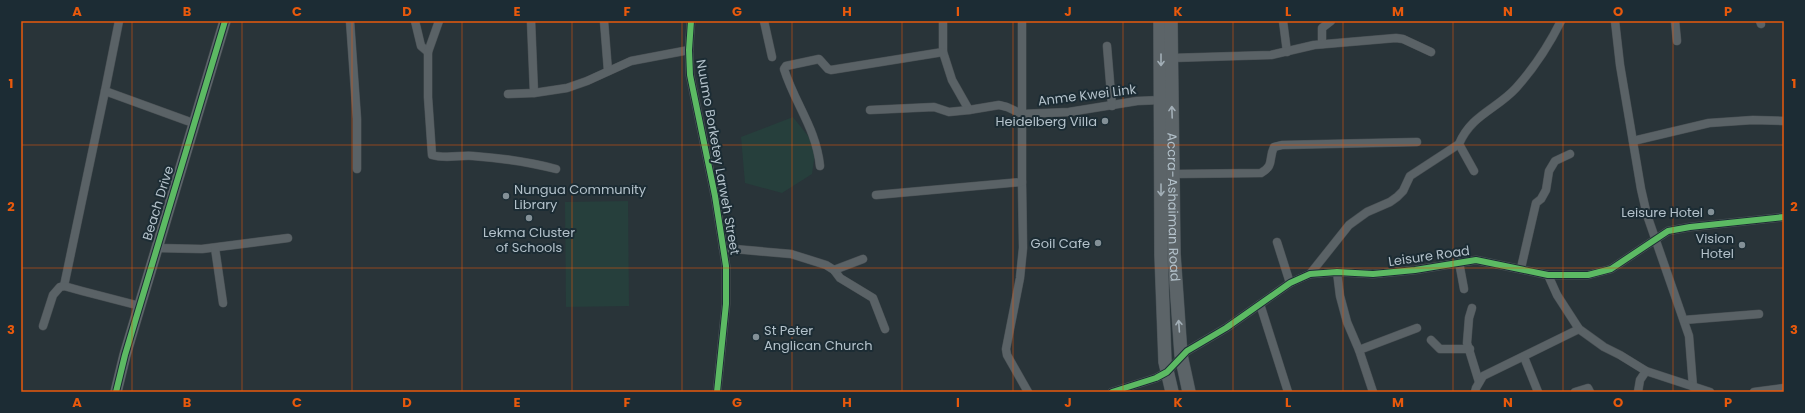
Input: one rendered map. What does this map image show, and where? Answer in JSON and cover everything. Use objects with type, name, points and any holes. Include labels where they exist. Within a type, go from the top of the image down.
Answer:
[{"type":"main road","name":"Accra-Ashaiman Road","points":[[1160,21],[1161,255],[1164,346],[1167,372],[1172,392]]},
{"type":"main road","name":"Accra-Ashaiman Road","points":[[1171,21],[1174,254],[1181,355],[1188,392]]},
{"type":"street","points":[[64,286],[119,21]]},
{"type":"street","name":"Beach Drive","points":[[116,392],[125,355],[156,248],[224,21]]},
{"type":"street","points":[[350,21],[357,119],[357,170]]},
{"type":"street","points":[[415,21],[421,46],[428,52]]},
{"type":"street","points":[[439,21],[428,52],[428,98],[432,154],[438,156],[471,156],[517,160],[556,169]]},
{"type":"street","points":[[531,21],[534,93]]},
{"type":"street","points":[[604,21],[608,71]]},
{"type":"street","name":"Nuumo Borketey Larweh Street","points":[[691,21],[689,50],[690,75],[711,174],[723,248],[726,278],[726,304],[717,392]]},
{"type":"street","points":[[764,21],[772,57]]},
{"type":"street","points":[[942,21],[943,52],[952,80],[969,110]]},
{"type":"street","points":[[1022,21],[1023,248],[1020,278],[1006,349],[1007,355],[1028,392]]},
{"type":"street","points":[[1283,21],[1287,52]]},
{"type":"street","points":[[1322,44],[1322,28],[1332,21]]},
{"type":"street","points":[[1310,274],[1348,225],[1367,212],[1390,202],[1403,191],[1410,176],[1460,144],[1464,132],[1477,119],[1515,89],[1538,60],[1561,21]]},
{"type":"street","points":[[1615,21],[1620,65],[1647,215],[1689,336],[1693,387]]},
{"type":"street","points":[[1675,21],[1677,41]]},
{"type":"street","points":[[1171,58],[1271,55],[1287,52],[1297,48],[1322,44],[1396,38],[1403,39],[1431,52]]},
{"type":"street","points":[[1107,46],[1112,106]]},
{"type":"street","points":[[508,94],[534,93],[567,88],[587,82],[631,61],[689,50]]},
{"type":"street","points":[[820,166],[818,152],[811,129],[789,84],[784,69],[786,66],[819,60],[831,70],[943,52]]},
{"type":"street","points":[[105,91],[193,123]]},
{"type":"street","name":"Anme Kwei Link","points":[[870,110],[934,107],[949,112],[999,105],[1022,114],[1069,112],[1161,100]]},
{"type":"street","points":[[1633,142],[1708,123],[1753,120],[1784,121]]},
{"type":"street","points":[[1174,174],[1261,173],[1268,169],[1271,164],[1274,147],[1282,145],[1417,142]]},
{"type":"street","points":[[1460,144],[1474,171]]},
{"type":"street","points":[[1521,268],[1536,203],[1546,190],[1549,171],[1555,161],[1570,154]]},
{"type":"street","points":[[876,195],[1022,182]]},
{"type":"street","name":"Leisure Road","points":[[1167,372],[1181,355],[1226,328],[1290,283],[1310,274],[1337,272],[1374,274],[1415,270],[1476,260],[1521,268],[1548,275],[1588,275],[1610,269],[1668,231],[1690,227],[1784,217]]},
{"type":"street","points":[[156,248],[202,249],[288,238]]},
{"type":"street","points":[[1277,242],[1290,283]]},
{"type":"street","points":[[215,248],[223,303]]},
{"type":"street","points":[[723,248],[791,254],[826,265],[834,270],[840,278],[873,298],[885,328]]},
{"type":"street","points":[[834,270],[862,258]]},
{"type":"street","points":[[1459,262],[1464,289]]},
{"type":"street","points":[[1337,272],[1340,296],[1347,322],[1359,350],[1373,392]]},
{"type":"street","points":[[1548,275],[1557,295],[1579,329],[1604,347],[1620,354],[1646,371],[1710,392]]},
{"type":"street","points":[[43,326],[53,295],[56,290],[64,286],[140,306]]},
{"type":"street","points":[[1260,304],[1288,392]]},
{"type":"street","points":[[1472,308],[1467,343],[1470,348],[1479,382]]},
{"type":"street","points":[[1684,320],[1759,314]]},
{"type":"street","points":[[1359,350],[1417,328]]},
{"type":"street","points":[[1475,392],[1483,376],[1579,329]]},
{"type":"street","points":[[1431,340],[1440,349],[1470,348]]},
{"type":"street","points":[[1524,356],[1538,392]]},
{"type":"street","points":[[1638,392],[1640,380],[1646,371]]},
{"type":"street","points":[[1112,392],[1156,378],[1167,372]]},
{"type":"street","points":[[1575,392],[1588,388],[1590,392]]},
{"type":"street","points":[[1754,392],[1784,388]]},
{"type":"green space","points":[[793,117],[816,146],[812,174],[782,193],[745,183],[741,137]]},
{"type":"green space","points":[[628,201],[629,306],[566,307],[565,202]]},
{"type":"cycle path","points":[[116,392],[125,355],[225,21]]},
{"type":"cycle path","points":[[691,21],[689,50],[690,75],[715,196],[726,266],[726,304],[717,392]]},
{"type":"cycle path","points":[[1112,392],[1156,378],[1167,372],[1187,351],[1226,328],[1290,283],[1310,274],[1337,272],[1373,274],[1415,270],[1476,260],[1548,275],[1588,275],[1611,269],[1668,231],[1690,227],[1784,217]]},
{"type":"place","name":"Heidelberg Villa","points":[[1105,121]]},
{"type":"place","name":"Nungua Community Library","points":[[506,196]]},
{"type":"place","name":"Leisure Hotel","points":[[1711,212]]},
{"type":"place","name":"Lekma Cluster of Schools","points":[[529,218]]},
{"type":"place","name":"Goil Cafe","points":[[1098,243]]},
{"type":"place","name":"Vision Hotel","points":[[1742,245]]},
{"type":"place","name":"St Peter Anglican Church","points":[[756,337]]}]
